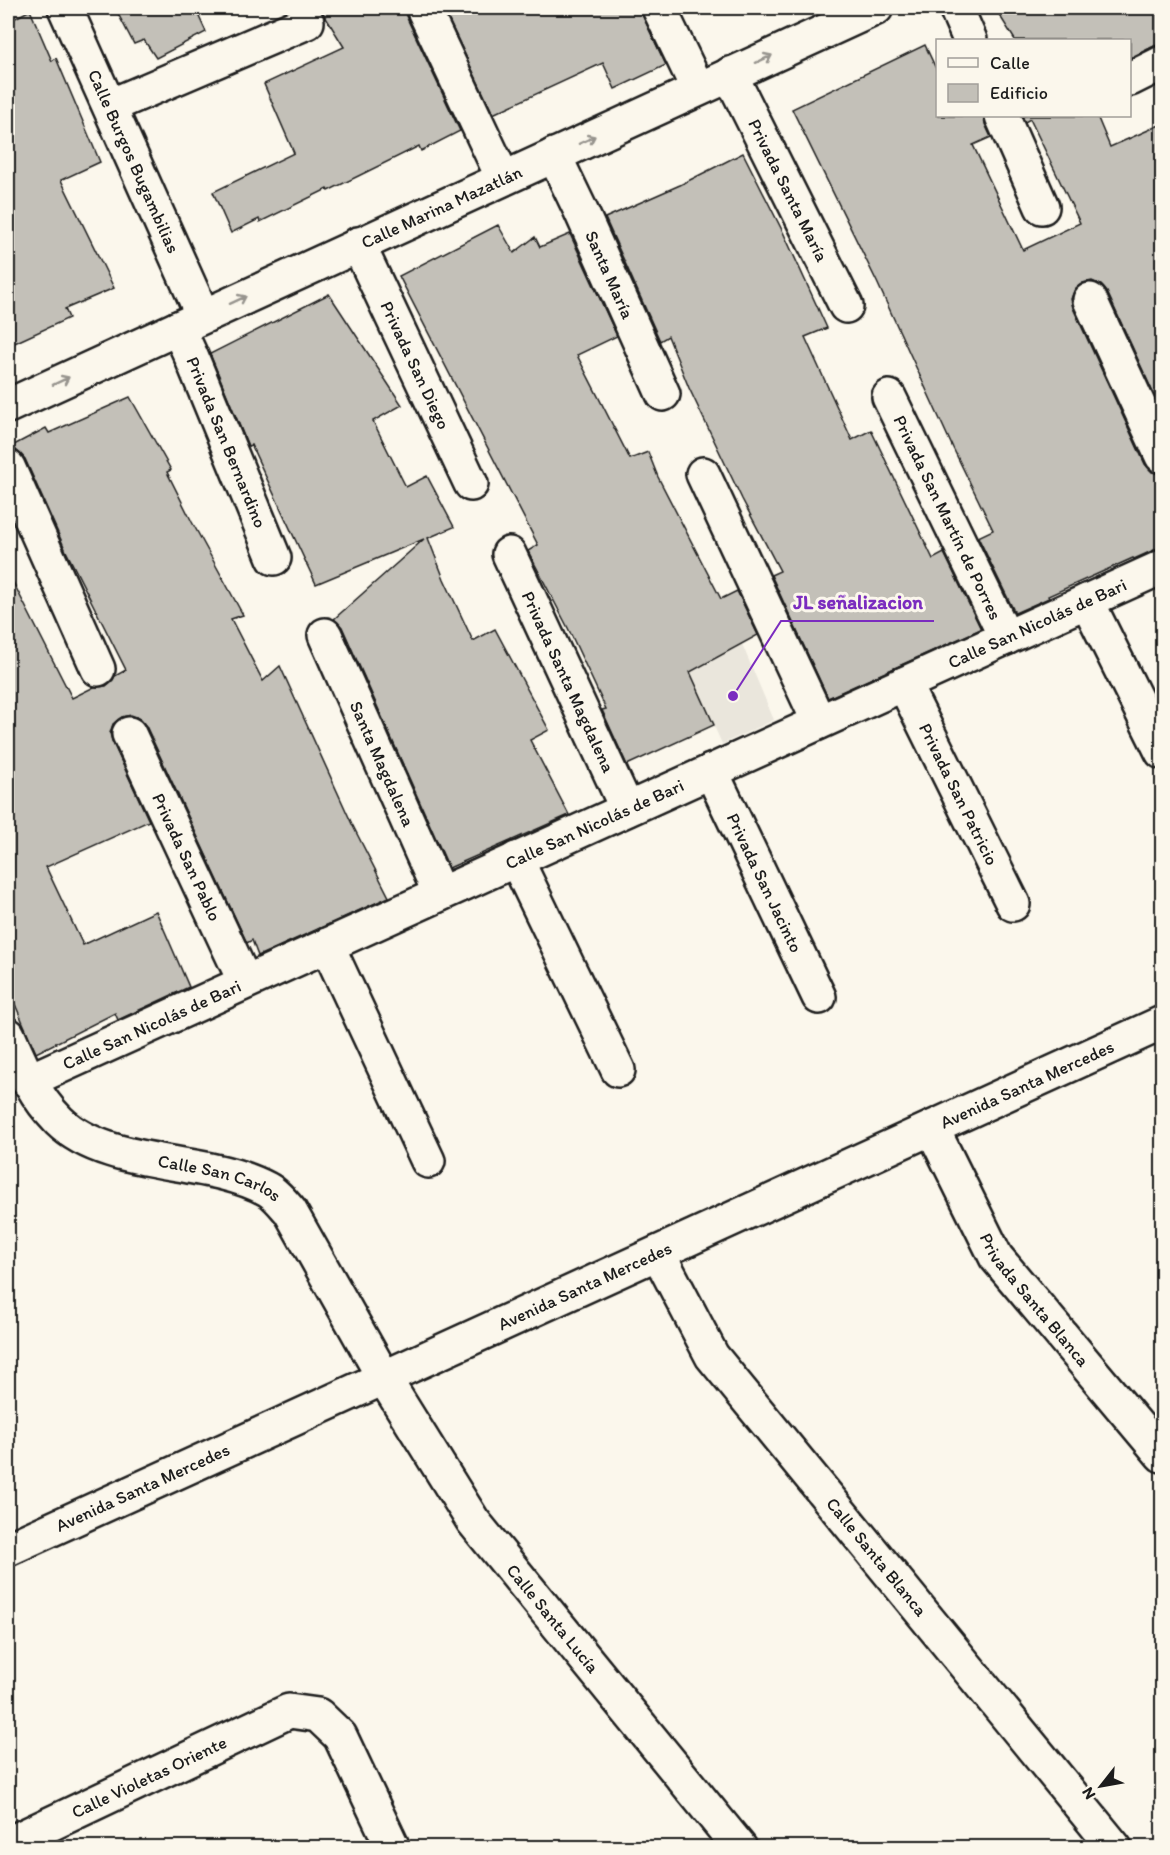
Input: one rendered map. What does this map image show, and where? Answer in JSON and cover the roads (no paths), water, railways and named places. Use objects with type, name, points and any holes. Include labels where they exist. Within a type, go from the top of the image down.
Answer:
[{"type":"street","name":"Calle Burgos Bugambilias","points":[[65,8],[110,106],[190,322]]},
{"type":"street","points":[[423,8],[503,178]]},
{"type":"street","points":[[659,8],[698,89]]},
{"type":"street","name":"Calle Marina Mazatlán","points":[[8,406],[876,8]]},
{"type":"street","points":[[956,8],[970,39]]},
{"type":"street","points":[[110,106],[307,22]]},
{"type":"street","points":[[1131,78],[1162,63]]},
{"type":"street","name":"Privada Santa María","points":[[730,74],[846,306]]},
{"type":"street","points":[[1002,117],[1042,207]]},
{"type":"street","name":"Santa María","points":[[554,155],[663,394]]},
{"type":"street","name":"Privada San Diego","points":[[358,244],[471,484]]},
{"type":"street","points":[[1090,300],[1162,456]]},
{"type":"street","name":"Privada San Bernardino","points":[[190,322],[191,356],[274,558]]},
{"type":"street","name":"Privada San Martín de Porres","points":[[888,397],[1006,638]]},
{"type":"street","points":[[8,466],[98,669]]},
{"type":"street","points":[[703,474],[819,722]]},
{"type":"street","name":"Privada Santa Magdalena","points":[[509,554],[627,809]]},
{"type":"street","name":"Calle San Nicolás de Bari","points":[[28,1081],[1162,567]]},
{"type":"street","points":[[1088,601],[1162,752]]},
{"type":"street","name":"Santa Magdalena","points":[[325,635],[440,894]]},
{"type":"street","name":"Privada San Patricio","points":[[904,684],[1013,904]]},
{"type":"street","name":"Privada San Pablo","points":[[129,734],[245,981]]},
{"type":"street","name":"Privada San Jacinto","points":[[711,771],[819,997]]},
{"type":"street","points":[[516,859],[618,1070]]},
{"type":"street","points":[[327,945],[428,1161]]},
{"type":"street","name":"Avenida Santa Mercedes","points":[[8,1549],[1162,1023]]},
{"type":"street","name":"Calle San Carlos","points":[[8,1035],[28,1081],[60,1122],[84,1139],[122,1152],[243,1178],[269,1190],[290,1210],[384,1378]]},
{"type":"street","name":"Privada Santa Blanca","points":[[932,1128],[996,1257],[1162,1455]]},
{"type":"street","name":"Calle Santa Blanca","points":[[658,1253],[712,1356],[1115,1848]]},
{"type":"street","name":"Calle Santa Lucía","points":[[384,1378],[473,1521],[740,1848]]},
{"type":"street","name":"Calle Violetas Oriente","points":[[8,1844],[289,1711],[318,1715],[340,1736],[393,1848]]},
{"type":"place","name":"JL señalizacion","points":[[733,696]]}]
